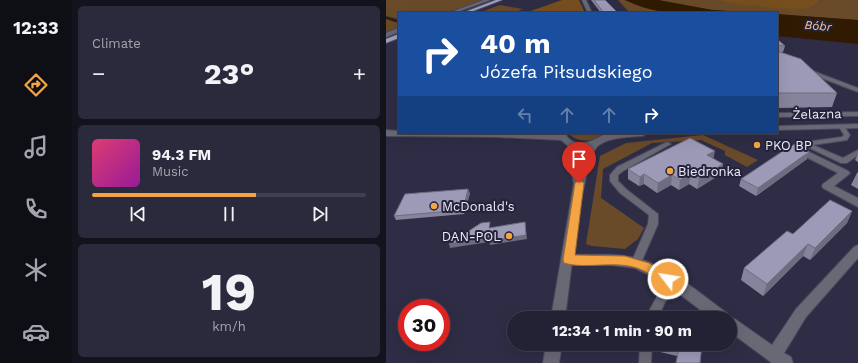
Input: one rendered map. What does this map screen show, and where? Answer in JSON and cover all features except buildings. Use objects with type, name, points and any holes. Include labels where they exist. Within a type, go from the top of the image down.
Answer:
[{"type":"main road","points":[[467,12],[500,0]]},
{"type":"main road","points":[[386,41],[398,36]]},
{"type":"street","points":[[453,12],[488,0]]},
{"type":"street","points":[[584,0],[590,12]]},
{"type":"street","points":[[386,35],[398,30]]},
{"type":"street","points":[[797,67],[858,90]]},
{"type":"street","name":"Żelazna","points":[[778,128],[858,126]]},
{"type":"street","points":[[386,133],[398,134]]},
{"type":"street","points":[[408,134],[468,134]]},
{"type":"street","points":[[535,134],[562,135],[571,144],[576,151],[575,168],[579,183]]},
{"type":"street","points":[[571,144],[594,144],[608,136],[631,134]]},
{"type":"street","points":[[559,311],[579,183],[587,156],[594,144]]},
{"type":"street","points":[[799,150],[845,173],[827,186],[858,203]]},
{"type":"street","points":[[737,329],[780,359],[802,313],[858,250]]},
{"type":"street","points":[[568,260],[625,261],[636,263],[661,274],[713,311]]},
{"type":"street","points":[[551,363],[553,351]]},
{"type":"lane","points":[[778,114],[858,114]]},
{"type":"lane","points":[[842,127],[847,135],[845,138],[805,144],[844,161],[858,152]]},
{"type":"lane","points":[[636,263],[653,224],[654,214],[618,186],[614,181],[614,175],[620,169],[667,144]]},
{"type":"lane","points":[[655,311],[661,299],[676,284]]},
{"type":"lane","points":[[646,351],[646,363]]},
{"type":"shaded area","points":[[386,0],[486,0],[450,12],[398,12],[398,19],[386,16]]},
{"type":"shaded area","points":[[562,0],[579,0],[585,12],[528,12]]},
{"type":"shaded area","points":[[618,0],[625,0],[662,12],[631,12],[627,10]]},
{"type":"shaded area","points":[[658,0],[718,0],[761,7],[812,7],[821,0],[858,0],[858,20],[778,15],[778,12],[712,10]]},
{"type":"shaded area","points":[[718,0],[821,0],[811,7],[793,9],[750,6]]},
{"type":"shaded area","points":[[500,5],[523,9],[516,12],[481,12]]},
{"type":"shaded area","points":[[386,17],[398,21],[398,29],[386,33]]},
{"type":"shaded area","points":[[570,134],[601,134],[595,139],[591,140],[580,140]]},
{"type":"shaded area","points":[[703,135],[758,160],[747,167],[725,155],[725,151],[701,140],[652,143],[603,169],[601,198],[644,228],[638,239],[625,249],[592,246],[586,244],[600,156],[626,143]]},
{"type":"water","points":[[625,0],[658,0],[712,10],[744,12],[668,12],[640,6]]},
{"type":"water","name":"Bóbr","points":[[778,14],[858,20],[858,44],[778,36]]},
{"type":"waterway","points":[[386,18],[398,22]]},
{"type":"place","name":"PKO BP","points":[[757,145]]},
{"type":"place","name":"Biedronka","points":[[670,171]]},
{"type":"place","name":"McDonald's","points":[[434,206]]},
{"type":"place","name":"DAN-POL","points":[[509,236]]},
{"type":"route","points":[[579,183],[568,260],[625,261],[636,263],[661,274],[668,279]]}]
